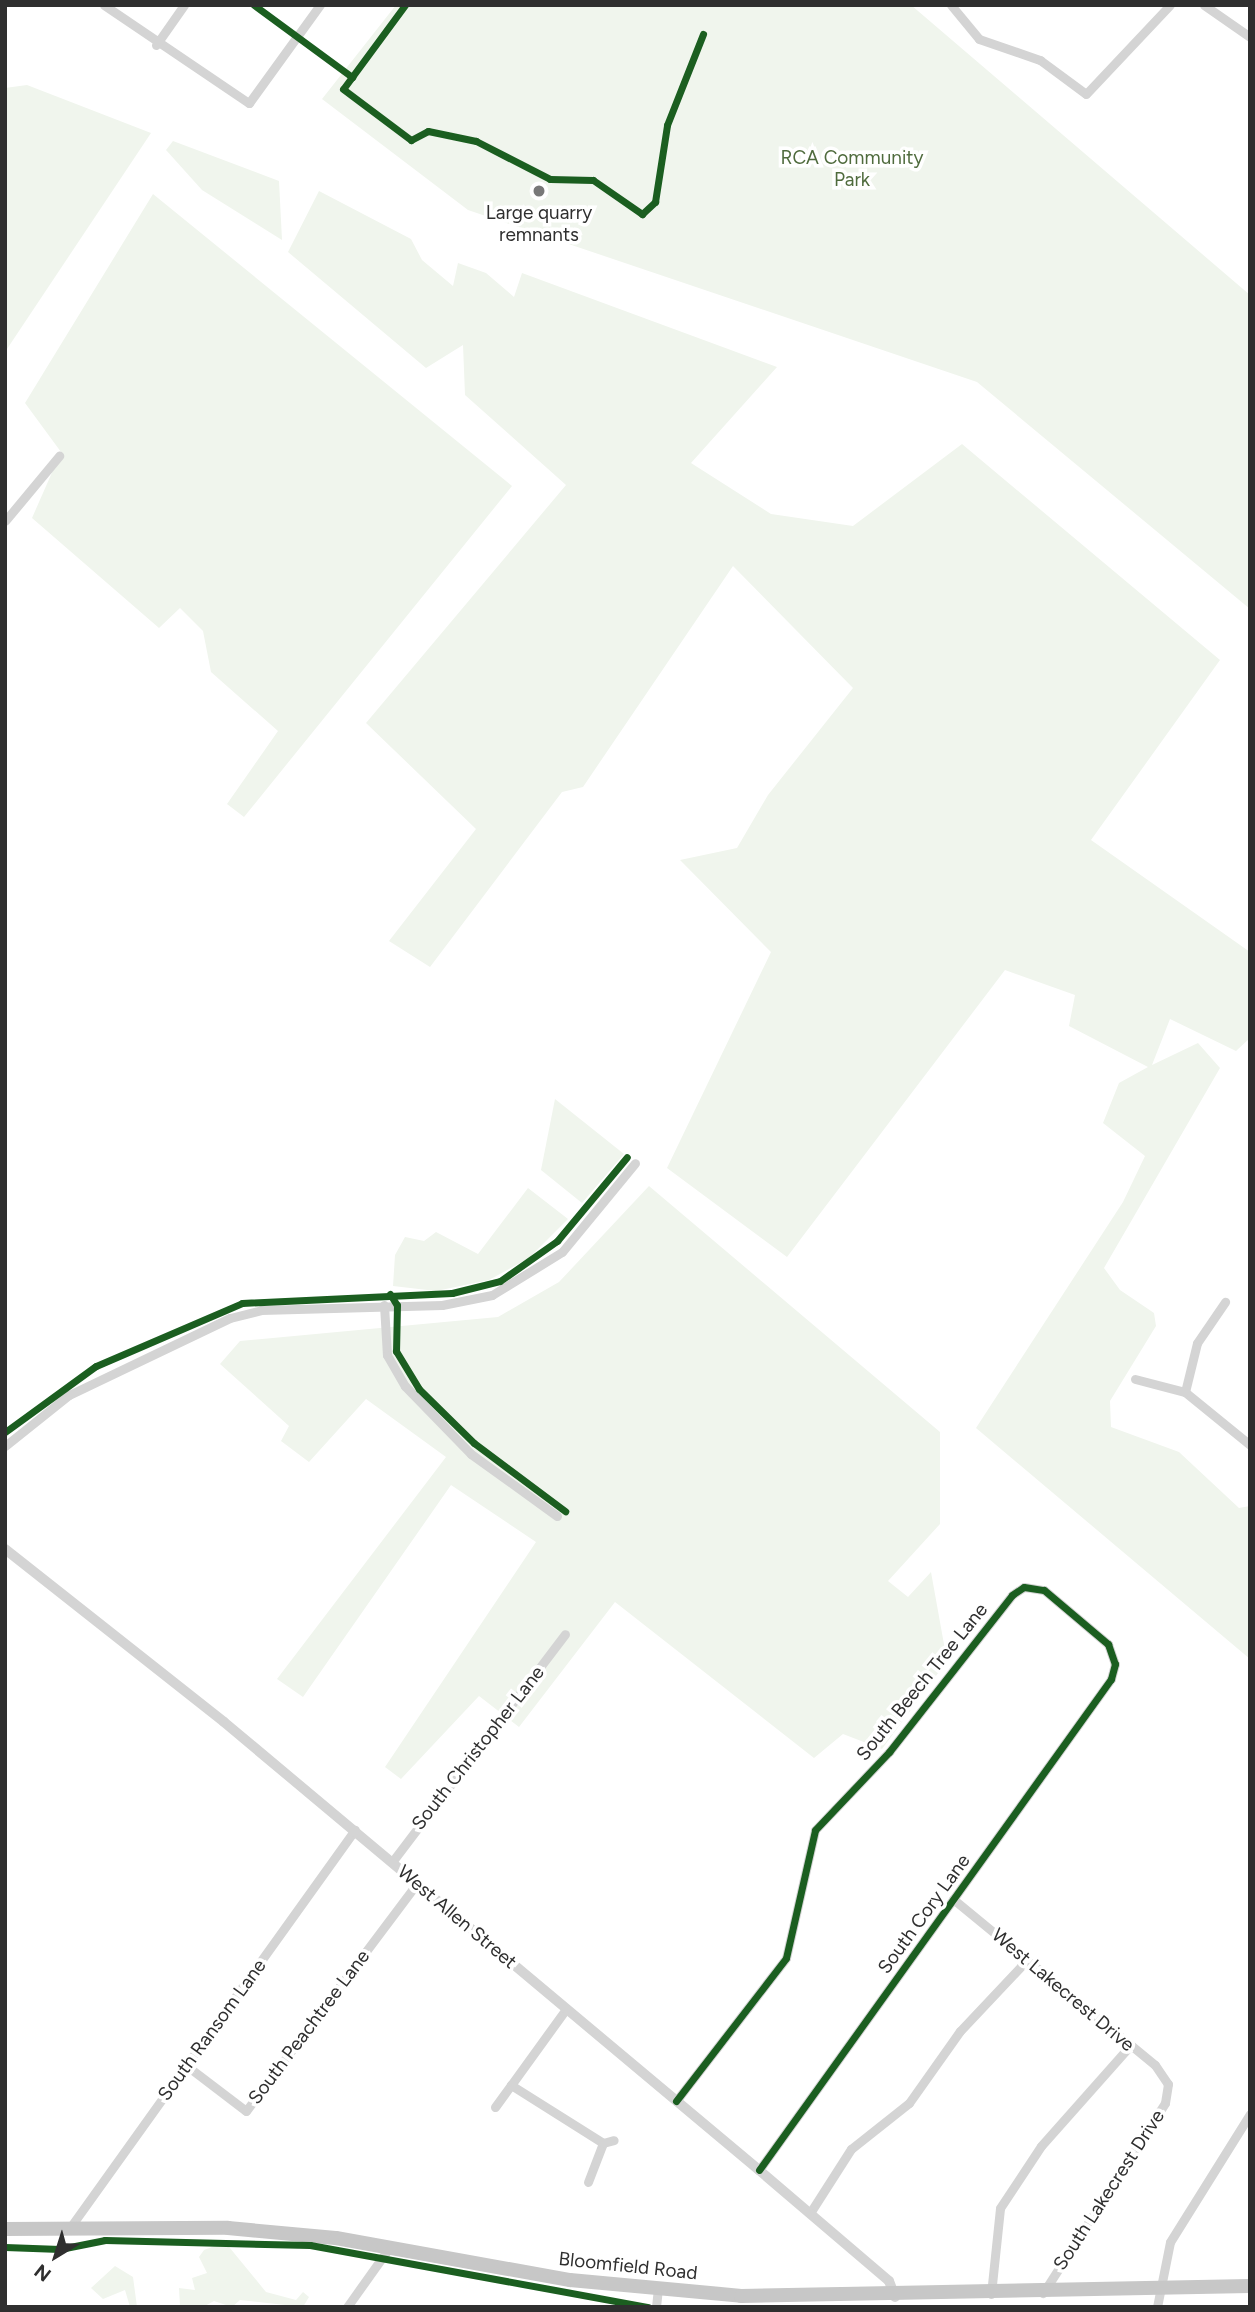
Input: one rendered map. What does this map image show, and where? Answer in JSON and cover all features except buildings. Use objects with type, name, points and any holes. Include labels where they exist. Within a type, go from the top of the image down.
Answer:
[{"type":"main road","name":"Bloomfield Road","points":[[5,2229],[228,2228],[389,2248],[658,2289],[895,2297],[1250,2286]]},
{"type":"street","points":[[104,5],[156,45],[249,103],[320,5]]},
{"type":"street","points":[[156,45],[184,5]]},
{"type":"street","points":[[951,5],[979,39],[1041,60],[1086,94],[1170,5]]},
{"type":"street","points":[[1204,5],[1250,37]]},
{"type":"street","points":[[5,521],[59,456]]},
{"type":"street","points":[[5,1446],[69,1395],[230,1318],[261,1310],[442,1305],[492,1295],[531,1277],[562,1252],[635,1163]]},
{"type":"street","points":[[1185,1392],[1197,1343],[1225,1302]]},
{"type":"street","points":[[384,1305],[387,1355],[405,1386],[471,1454],[557,1516]]},
{"type":"street","points":[[1135,1379],[1185,1392],[1250,1445]]},
{"type":"street","name":"West Allen Street","points":[[5,1549],[355,1830],[760,2170],[890,2281],[895,2297]]},
{"type":"street","name":"South Beech Tree Lane","points":[[676,2101],[786,1958],[815,1830],[889,1752],[1012,1595],[1024,1587],[1044,1590]]},
{"type":"street","name":"South Cory Lane","points":[[760,2170],[1108,1685],[1115,1664],[1102,1638],[1044,1590]]},
{"type":"street","name":"South Christopher Lane","points":[[391,1861],[565,1634]]},
{"type":"street","name":"South Ransom Lane","points":[[69,2229],[355,1830]]},
{"type":"street","name":"South Peachtree Lane","points":[[187,2066],[246,2111],[416,1883]]},
{"type":"street","name":"West Lakecrest Drive","points":[[953,1899],[1159,2069],[1168,2084]]},
{"type":"street","points":[[810,2213],[851,2149],[909,2103],[960,2031],[1026,1961]]},
{"type":"street","points":[[495,2107],[566,2009]]},
{"type":"street","points":[[991,2296],[1000,2208],[1041,2146],[1129,2046]]},
{"type":"street","name":"South Lakecrest Drive","points":[[1043,2293],[1165,2103],[1168,2084]]},
{"type":"street","points":[[510,2085],[603,2143],[614,2140]]},
{"type":"street","points":[[1157,2307],[1178,2226],[1250,2114]]},
{"type":"street","points":[[588,2182],[603,2143]]},
{"type":"street","points":[[346,2307],[389,2248]]},
{"type":"street","points":[[656,2307],[658,2289]]},
{"type":"green space","name":"RCA Community Park","points":[[396,5],[911,5],[1250,295],[1250,609],[977,382],[468,210],[322,99]]},
{"type":"green space","points":[[27,85],[151,133],[5,352],[5,88]]},
{"type":"green space","points":[[173,141],[279,181],[282,240],[202,190],[166,150]]},
{"type":"green space","points":[[319,191],[411,239],[422,260],[453,286],[458,263],[486,273],[514,297],[522,273],[777,367],[691,463],[771,514],[853,526],[962,444],[1220,660],[1091,840],[1250,952],[1250,1038],[1236,1051],[1170,1019],[1152,1065],[1198,1043],[1220,1068],[1104,1268],[1120,1290],[1154,1313],[1156,1326],[1110,1401],[1111,1427],[1179,1452],[1239,1508],[1250,1506],[1250,1659],[976,1428],[1123,1202],[1145,1156],[1103,1123],[1119,1083],[1148,1067],[1069,1026],[1075,995],[1005,970],[787,1257],[667,1168],[771,952],[680,860],[737,848],[768,795],[853,688],[733,566],[583,787],[562,792],[430,967],[389,941],[476,829],[366,723],[566,485],[465,395],[463,345],[426,368],[288,252]]},
{"type":"green space","points":[[153,194],[512,486],[244,817],[227,804],[278,731],[211,672],[203,631],[180,608],[159,628],[32,518],[61,452],[25,403]]},
{"type":"green space","points":[[555,1099],[624,1154],[582,1203],[541,1170]]},
{"type":"green space","points":[[649,1186],[940,1432],[940,1524],[888,1581],[908,1597],[931,1572],[947,1661],[882,1749],[843,1734],[814,1758],[615,1602],[519,1727],[479,1696],[401,1779],[385,1767],[536,1542],[451,1485],[303,1697],[277,1679],[446,1457],[366,1399],[309,1462],[281,1441],[289,1426],[220,1364],[240,1341],[498,1317],[559,1282]]},
{"type":"green space","points":[[528,1188],[568,1219],[529,1258],[489,1280],[436,1291],[393,1286],[395,1255],[405,1237],[424,1241],[436,1232],[478,1254]]},
{"type":"green space","points":[[225,2242],[266,2292],[296,2300],[303,2292],[309,2297],[303,2307],[240,2300],[232,2307],[214,2301],[203,2307],[157,2307],[180,2306],[179,2288],[195,2290],[192,2278],[207,2273],[199,2257],[204,2250]]},
{"type":"green space","points":[[115,2266],[133,2277],[137,2307],[130,2307],[125,2290],[103,2299],[91,2288]]},
{"type":"cycle path","points":[[254,5],[352,77]]},
{"type":"cycle path","points":[[405,5],[343,89],[411,140],[428,131],[476,141],[550,179],[593,180],[642,214],[655,202],[667,125],[703,34]]},
{"type":"cycle path","points":[[5,1432],[96,1366],[242,1303],[452,1293],[500,1281],[557,1241],[627,1157]]},
{"type":"cycle path","points":[[390,1294],[397,1305],[396,1351],[419,1389],[474,1443],[565,1511]]},
{"type":"cycle path","points":[[676,2101],[786,1958],[815,1830],[889,1752],[1012,1595],[1024,1587],[1044,1590],[1108,1644],[1115,1664],[1111,1679],[759,2170]]},
{"type":"cycle path","points":[[5,2247],[60,2249],[105,2240],[310,2245],[648,2307]]},
{"type":"place","name":"Large quarry remnants","points":[[539,191]]}]
